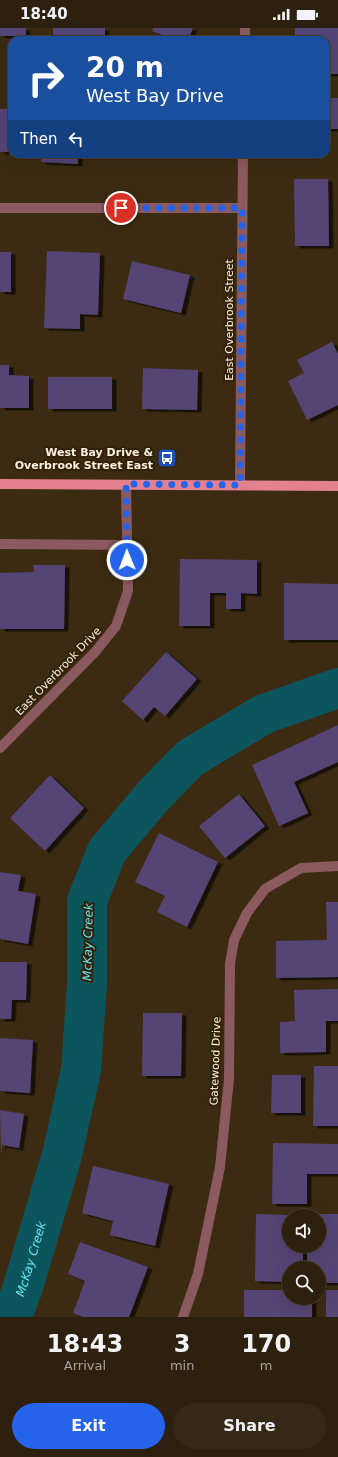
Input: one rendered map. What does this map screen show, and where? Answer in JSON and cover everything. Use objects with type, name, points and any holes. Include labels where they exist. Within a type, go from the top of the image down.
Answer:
[{"type":"main road","points":[[0,484],[338,486]]},
{"type":"street","name":"East Overbrook Street","points":[[240,485],[243,158]]},
{"type":"street","points":[[0,208],[242,208]]},
{"type":"street","name":"East Overbrook Drive","points":[[0,748],[96,651],[116,626],[128,591],[126,484]]},
{"type":"street","points":[[0,544],[127,545]]},
{"type":"street","name":"Gatewood Drive","points":[[183,1317],[198,1274],[220,1168],[229,1079],[230,964],[234,940],[247,913],[265,889],[301,868],[338,866]]},
{"type":"building","points":[[0,28],[26,28],[26,36],[0,36]]},
{"type":"building","points":[[53,28],[105,28],[105,35],[53,36]]},
{"type":"building","points":[[153,28],[193,28],[190,36],[165,36],[152,31]]},
{"type":"building","points":[[295,28],[338,28],[338,74],[330,74],[330,36],[295,36]]},
{"type":"building","points":[[330,98],[338,98],[338,129],[330,129]]},
{"type":"building","points":[[0,109],[8,109],[8,152],[0,152]]},
{"type":"building","points":[[42,158],[78,158],[78,164],[41,162]]},
{"type":"building","points":[[294,179],[328,179],[329,246],[295,246]]},
{"type":"building","points":[[47,251],[100,253],[98,315],[80,314],[80,329],[44,328]]},
{"type":"building","points":[[0,252],[11,252],[11,292],[0,292]]},
{"type":"building","points":[[132,261],[190,275],[181,313],[123,299]]},
{"type":"building","points":[[332,342],[338,354],[338,405],[307,420],[288,381],[304,373],[297,360]]},
{"type":"building","points":[[0,365],[9,365],[9,375],[29,376],[29,408],[0,408]]},
{"type":"building","points":[[143,368],[198,370],[197,410],[142,409]]},
{"type":"building","points":[[48,377],[112,377],[112,409],[48,409]]},
{"type":"building","points":[[180,559],[257,560],[257,594],[241,593],[241,609],[226,609],[226,593],[210,593],[210,626],[179,626]]},
{"type":"building","points":[[33,565],[65,565],[64,629],[0,629],[0,573],[34,572]]},
{"type":"building","points":[[284,583],[338,584],[338,640],[284,640]]},
{"type":"building","points":[[166,652],[197,679],[165,716],[154,707],[143,720],[122,701]]},
{"type":"building","points":[[338,725],[338,762],[294,782],[308,813],[279,826],[252,765]]},
{"type":"building","points":[[50,775],[84,808],[45,851],[10,818]]},
{"type":"building","points":[[239,794],[265,826],[225,858],[199,826]]},
{"type":"building","points":[[159,833],[218,862],[187,927],[157,912],[165,896],[135,882]]},
{"type":"building","points":[[0,872],[21,875],[18,891],[36,894],[28,944],[0,939]]},
{"type":"building","points":[[326,902],[338,902],[338,977],[276,978],[276,941],[327,940]]},
{"type":"building","points":[[0,962],[27,962],[26,1000],[12,1000],[11,1019],[0,1019]]},
{"type":"building","points":[[338,989],[338,1021],[326,1021],[326,1052],[280,1053],[280,1022],[295,1021],[294,990]]},
{"type":"building","points":[[143,1013],[182,1013],[181,1076],[142,1076]]},
{"type":"building","points":[[0,1038],[33,1040],[30,1093],[0,1091]]},
{"type":"building","points":[[314,1066],[338,1066],[338,1126],[313,1126]]},
{"type":"building","points":[[272,1075],[301,1075],[301,1113],[271,1113]]},
{"type":"building","points":[[0,1110],[24,1114],[19,1148],[2,1145],[1,1154]]},
{"type":"building","points":[[273,1143],[338,1144],[338,1174],[307,1174],[307,1204],[272,1204]]},
{"type":"building","points":[[93,1166],[169,1184],[155,1246],[110,1235],[113,1221],[82,1213]]},
{"type":"building","points":[[256,1214],[282,1215],[282,1253],[303,1253],[303,1261],[282,1261],[282,1282],[255,1281]]},
{"type":"building","points":[[326,1214],[338,1214],[338,1283],[326,1283],[326,1261],[307,1261],[307,1253],[326,1253]]},
{"type":"building","points":[[80,1242],[148,1267],[129,1317],[83,1317],[73,1313],[85,1281],[68,1274]]},
{"type":"building","points":[[244,1290],[282,1290],[282,1305],[312,1305],[312,1317],[244,1317]]},
{"type":"building","points":[[326,1290],[338,1290],[338,1317],[326,1317]]},
{"type":"waterway","name":"McKay Creek","points":[[12,1317],[23,1287],[62,1155],[81,1070],[87,984],[87,901],[107,851],[154,795],[190,758],[264,714],[338,688]]},
{"type":"place","name":"West Bay Drive & Overbrook Street East","points":[[167,458]]},
{"type":"route","points":[[121,208],[242,208],[240,485],[126,484],[127,560]]}]
